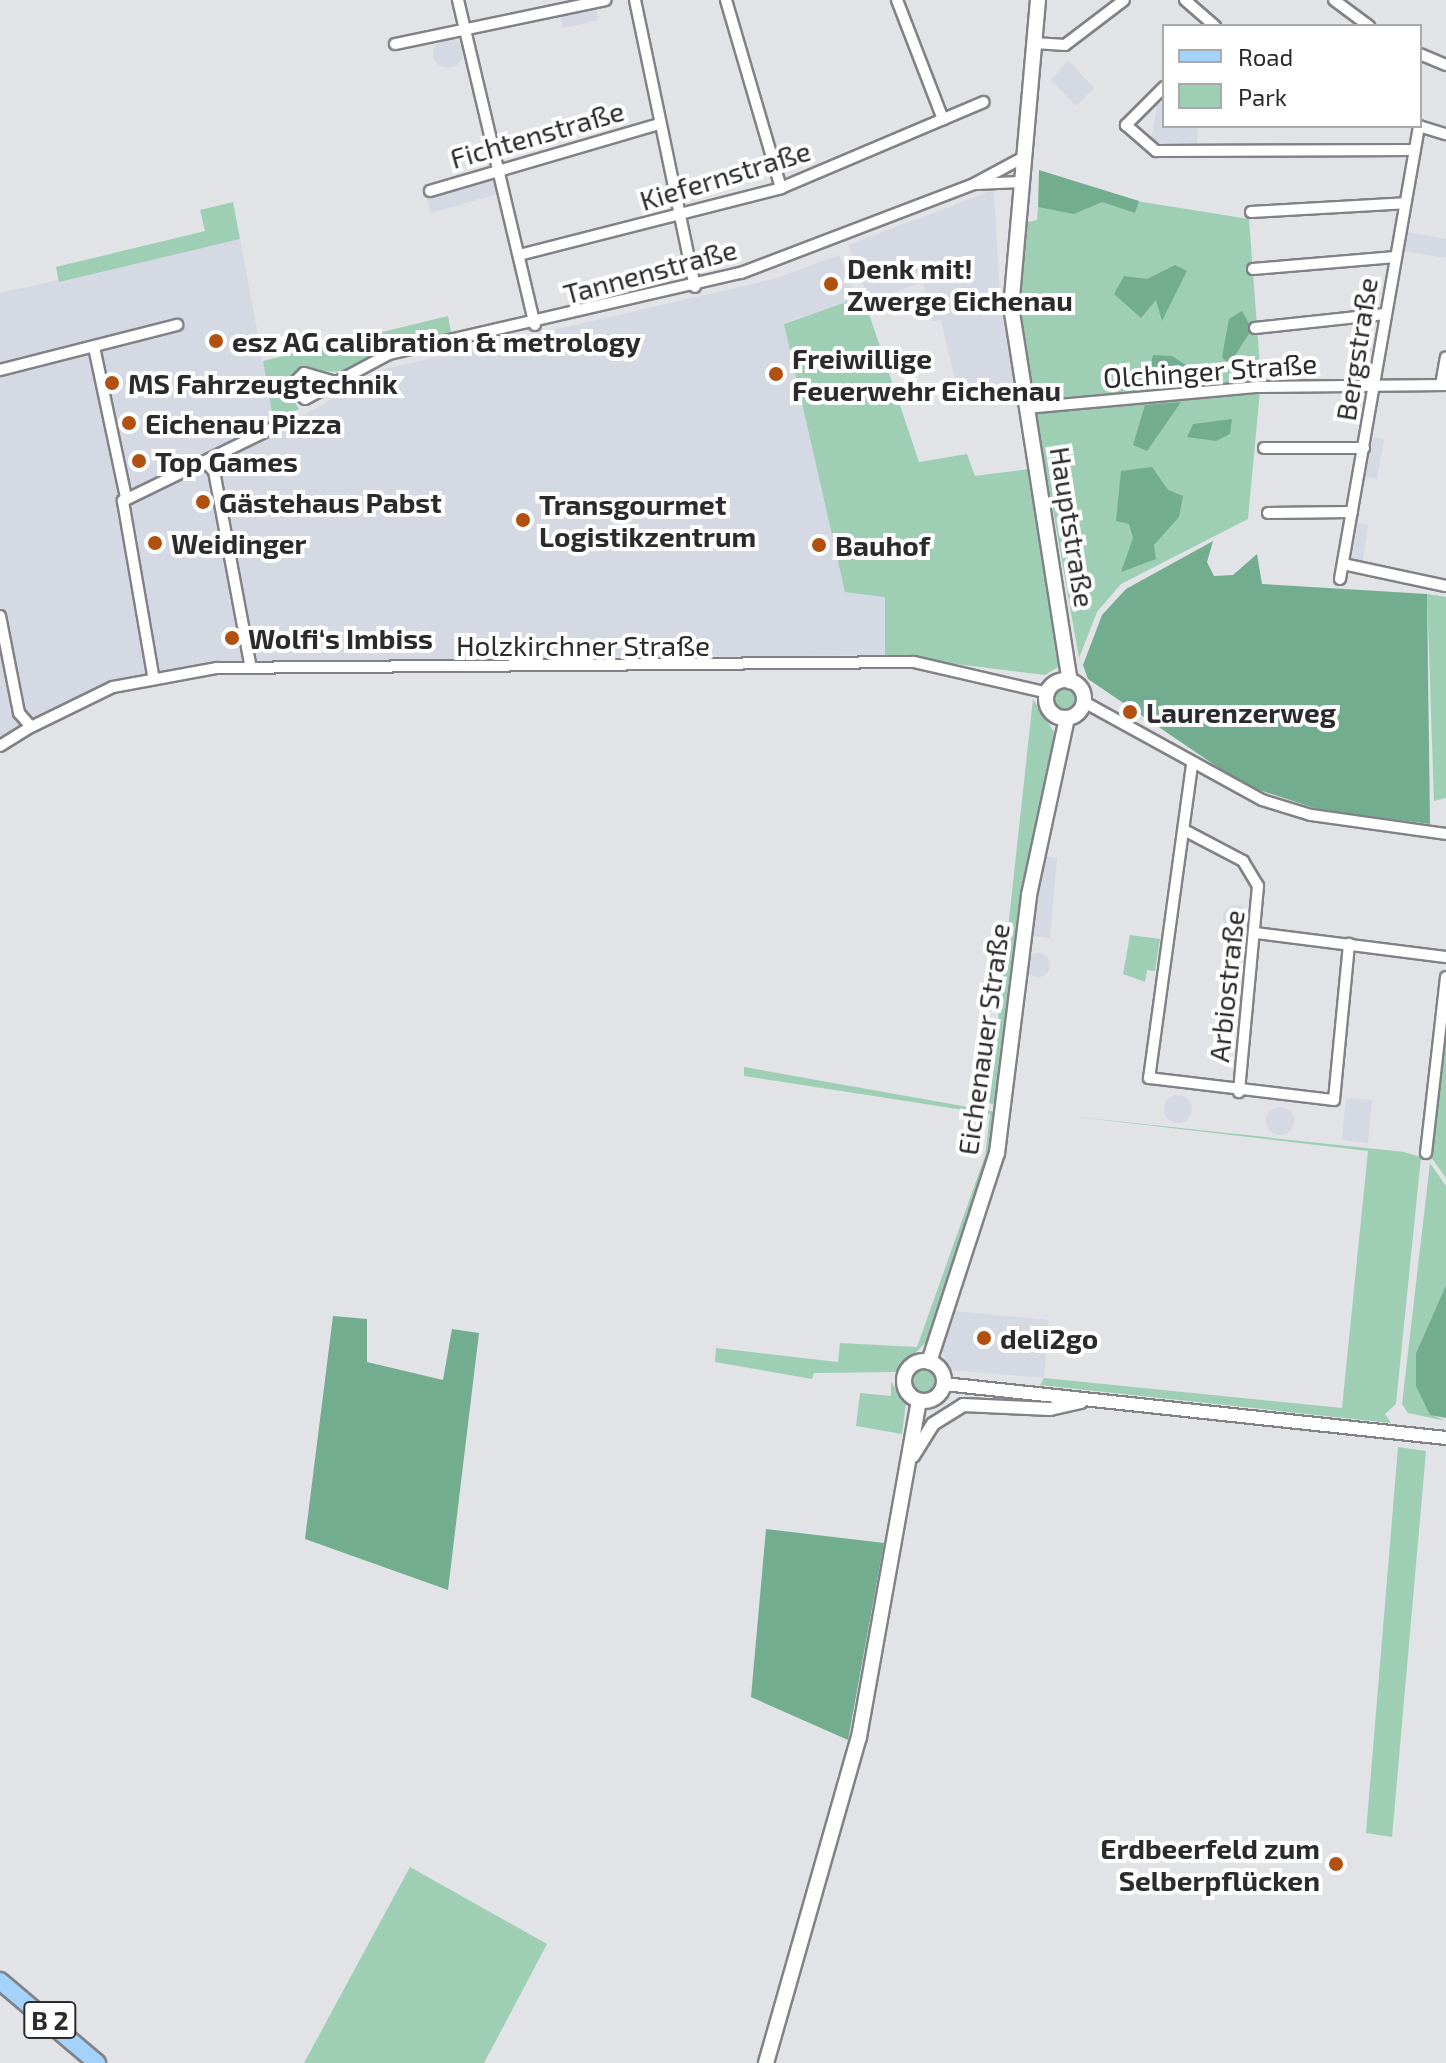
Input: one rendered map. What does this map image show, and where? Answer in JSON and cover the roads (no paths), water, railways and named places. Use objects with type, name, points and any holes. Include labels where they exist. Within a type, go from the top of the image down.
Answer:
[{"type":"main road","name":"Hauptstraße","points":[[1038,0],[1011,295],[1070,681]]},
{"type":"main road","points":[[1070,681],[1084,702],[1067,718],[1049,708],[1048,693],[1070,681]]},
{"type":"main road","name":"Eichenauer Straße","points":[[929,1362],[997,1153],[1029,895],[1067,718]]},
{"type":"main road","points":[[929,1362],[944,1384],[935,1398],[919,1401],[908,1393],[904,1376],[914,1364],[929,1362]]},
{"type":"main road","points":[[766,2063],[859,1737],[905,1464],[919,1401]]},
{"type":"main road","name":"B 2","points":[[0,1981],[97,2063]]},
{"type":"street","points":[[458,0],[535,325]]},
{"type":"street","points":[[395,44],[605,0]]},
{"type":"street","points":[[635,0],[678,218],[695,287]]},
{"type":"street","points":[[726,0],[781,188]]},
{"type":"street","points":[[897,0],[943,119]]},
{"type":"street","points":[[1035,43],[1065,45],[1124,0]]},
{"type":"street","points":[[1185,0],[1213,24]]},
{"type":"street","points":[[1334,0],[1366,24]]},
{"type":"street","points":[[1422,55],[1446,65]]},
{"type":"street","points":[[1162,89],[1128,120],[1131,136],[1156,151],[1243,154],[1415,150]]},
{"type":"street","name":"Kiefernstraße","points":[[519,255],[678,218],[781,188],[984,102]]},
{"type":"street","name":"Fichtenstraße","points":[[430,191],[659,124]]},
{"type":"street","points":[[1422,127],[1446,134]]},
{"type":"street","name":"Bergstraße","points":[[1340,579],[1419,128]]},
{"type":"street","name":"Tannenstraße","points":[[332,381],[389,354],[535,325],[695,287],[974,184],[1022,158]]},
{"type":"street","name":"Tannenstraße","points":[[974,184],[1020,182]]},
{"type":"street","points":[[1251,212],[1405,203]]},
{"type":"street","points":[[1253,269],[1395,257]]},
{"type":"street","points":[[1255,328],[1385,314]]},
{"type":"street","points":[[0,370],[177,325]]},
{"type":"street","points":[[94,347],[126,497],[122,515],[153,675]]},
{"type":"street","points":[[1444,385],[1446,357]]},
{"type":"street","name":"Olchinger Straße","points":[[1026,408],[1258,387],[1444,385]]},
{"type":"street","points":[[126,497],[206,463],[275,427]]},
{"type":"street","points":[[1264,448],[1364,448]]},
{"type":"street","points":[[206,463],[214,471],[251,668]]},
{"type":"street","points":[[1268,513],[1352,512]]},
{"type":"street","points":[[1343,564],[1446,586]]},
{"type":"street","points":[[0,616],[28,725]]},
{"type":"street","name":"Holzkirchner Straße","points":[[0,746],[28,725],[153,675],[251,668],[914,662],[1048,693]]},
{"type":"street","points":[[1084,702],[1126,720],[1192,765],[1290,810],[1446,834]]},
{"type":"street","points":[[1192,765],[1149,1078],[1239,1092],[1334,1100],[1349,944]]},
{"type":"street","name":"Arbiostraße","points":[[1184,830],[1250,868],[1258,886],[1239,1092]]},
{"type":"street","points":[[1256,933],[1446,957]]},
{"type":"street","points":[[1426,1153],[1446,977]]},
{"type":"street","points":[[944,1384],[1446,1438]]},
{"type":"street","points":[[905,1464],[933,1424],[963,1405],[1050,1409],[1092,1400]]},
{"type":"place","name":"Denk mit! Zwerge Eichenau","points":[[831,284]]},
{"type":"place","name":"esz AG calibration & metrology","points":[[216,341]]},
{"type":"place","name":"Freiwillige Feuerwehr Eichenau","points":[[776,374]]},
{"type":"place","name":"MS Fahrzeugtechnik","points":[[112,383]]},
{"type":"place","name":"Eichenau Pizza","points":[[129,423]]},
{"type":"place","name":"Top Games","points":[[139,461]]},
{"type":"place","name":"Gästehaus Pabst","points":[[203,502]]},
{"type":"place","name":"Transgourmet Logistikzentrum","points":[[523,520]]},
{"type":"place","name":"Weidinger","points":[[155,543]]},
{"type":"place","name":"Bauhof","points":[[819,545]]},
{"type":"place","name":"Wolfi‘s Imbiss","points":[[232,638]]},
{"type":"place","name":"Laurenzerweg","points":[[1130,712]]},
{"type":"place","name":"deli2go","points":[[984,1338]]},
{"type":"place","name":"Erdbeerfeld zum Selberpflücken","points":[[1336,1864]]}]
